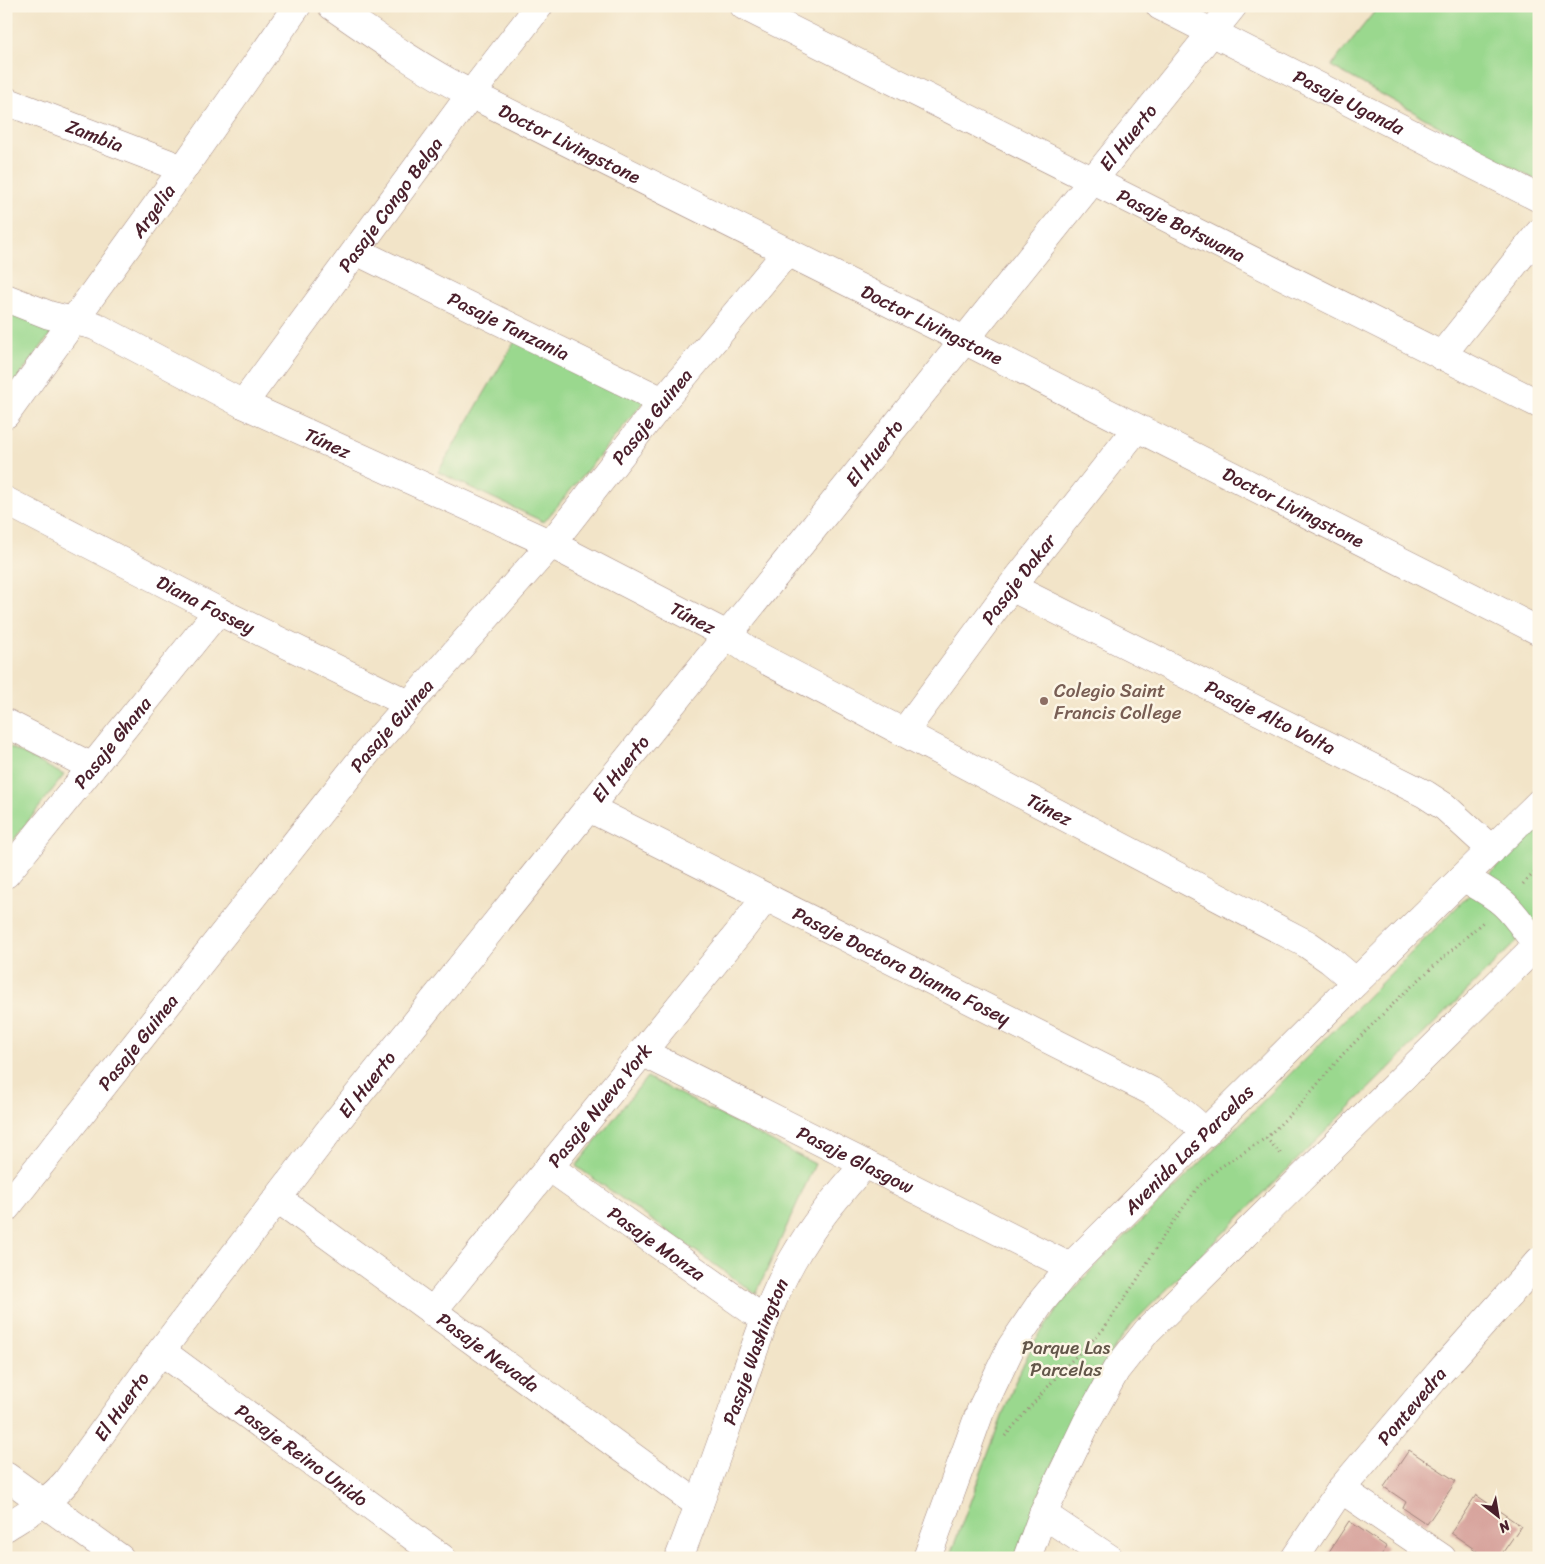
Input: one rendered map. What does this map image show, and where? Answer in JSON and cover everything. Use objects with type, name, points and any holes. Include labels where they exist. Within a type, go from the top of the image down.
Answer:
[{"type":"street","name":"Argelia","points":[[6,414],[183,169],[297,6]]},
{"type":"street","name":"Doctor Livingstone","points":[[332,6],[407,58],[440,78],[965,340],[1539,631]]},
{"type":"street","name":"Pasaje Congo Belga","points":[[243,404],[471,94],[539,6]]},
{"type":"street","name":"Pasaje Uganda","points":[[1160,6],[1539,198]]},
{"type":"street","name":"El Huerto","points":[[6,1527],[55,1494],[67,1481],[161,1352],[328,1132],[1233,6]]},
{"type":"street","name":"Pasaje Botswana","points":[[761,10],[1093,181],[1539,404]]},
{"type":"street","name":"Zambia","points":[[6,101],[183,169]]},
{"type":"street","points":[[1441,356],[1539,233]]},
{"type":"street","name":"Pasaje Tanzania","points":[[356,251],[663,401]]},
{"type":"street","name":"Pasaje Guinea","points":[[6,1208],[369,750],[551,544],[663,401],[787,252]]},
{"type":"street","name":"Túnez","points":[[6,298],[49,315],[95,326],[243,404],[551,544],[727,636],[754,654],[1307,944],[1356,982]]},
{"type":"street","name":"Pasaje Dakar","points":[[904,732],[1011,587],[1137,428]]},
{"type":"street","name":"Diana Fossey","points":[[6,501],[218,611],[408,704]]},
{"type":"street","name":"Pasaje Alto Volta","points":[[1011,587],[1425,794],[1445,807],[1492,850]]},
{"type":"street","name":"Pasaje Ghana","points":[[6,874],[218,611]]},
{"type":"street","points":[[6,723],[92,767]]},
{"type":"street","name":"Avenida Las Parcelas","points":[[927,1558],[980,1412],[1011,1347],[1042,1301],[1070,1267],[1539,803]]},
{"type":"street","name":"Pasaje Doctora Dianna Fosey","points":[[589,808],[1151,1092],[1186,1114],[1206,1133]]},
{"type":"street","points":[[1027,1558],[1043,1514],[1086,1422],[1116,1370],[1147,1331],[1538,946],[1504,904],[1485,889],[1464,878]]},
{"type":"street","name":"Pasaje Nueva York","points":[[432,1312],[766,897]]},
{"type":"street","name":"Pasaje Glasgow","points":[[642,1052],[1070,1267]]},
{"type":"street","name":"Pasaje Washington","points":[[679,1558],[777,1290],[792,1260],[810,1232],[865,1164]]},
{"type":"street","name":"Pasaje Monza","points":[[549,1167],[765,1320]]},
{"type":"street","name":"Pasaje Nevada","points":[[278,1199],[699,1505]]},
{"type":"street","name":"Pontevedra","points":[[1295,1558],[1342,1489],[1440,1372],[1539,1261]]},
{"type":"street","name":"Pasaje Reino Unido","points":[[161,1352],[442,1558]]},
{"type":"street","points":[[6,1476],[120,1558]]},
{"type":"street","points":[[1342,1489],[1442,1558]]},
{"type":"street","points":[[1043,1514],[1109,1558]]},
{"type":"path","points":[[1002,1438],[1066,1366],[1102,1331],[1137,1280],[1162,1238],[1198,1187],[1219,1168],[1266,1138],[1300,1105],[1343,1054],[1402,995],[1504,904],[1539,868]]},
{"type":"green space","points":[[1379,6],[1539,6],[1539,182],[1331,66]]},
{"type":"green space","points":[[6,309],[56,327],[6,394]]},
{"type":"green space","points":[[518,336],[648,397],[544,522],[438,472]]},
{"type":"green space","points":[[6,745],[64,775],[6,850]]},
{"type":"green space","name":"Parque Las Parcelas","points":[[1539,825],[1539,919],[1132,1324],[1099,1371],[1074,1416],[1043,1486],[1015,1558],[949,1558],[1015,1382],[1034,1342],[1063,1302],[1096,1265]]},
{"type":"green space","points":[[647,1077],[815,1164],[756,1294],[576,1166]]},
{"type":"building","points":[[1409,1450],[1456,1481],[1427,1524],[1403,1508],[1406,1502],[1384,1487]]},
{"type":"building","points":[[1476,1495],[1521,1526],[1499,1558],[1487,1558],[1451,1533]]},
{"type":"building","points":[[1349,1521],[1387,1547],[1379,1558],[1325,1558]]},
{"type":"place","name":"Colegio Saint Francis College","points":[[1044,701]]}]
